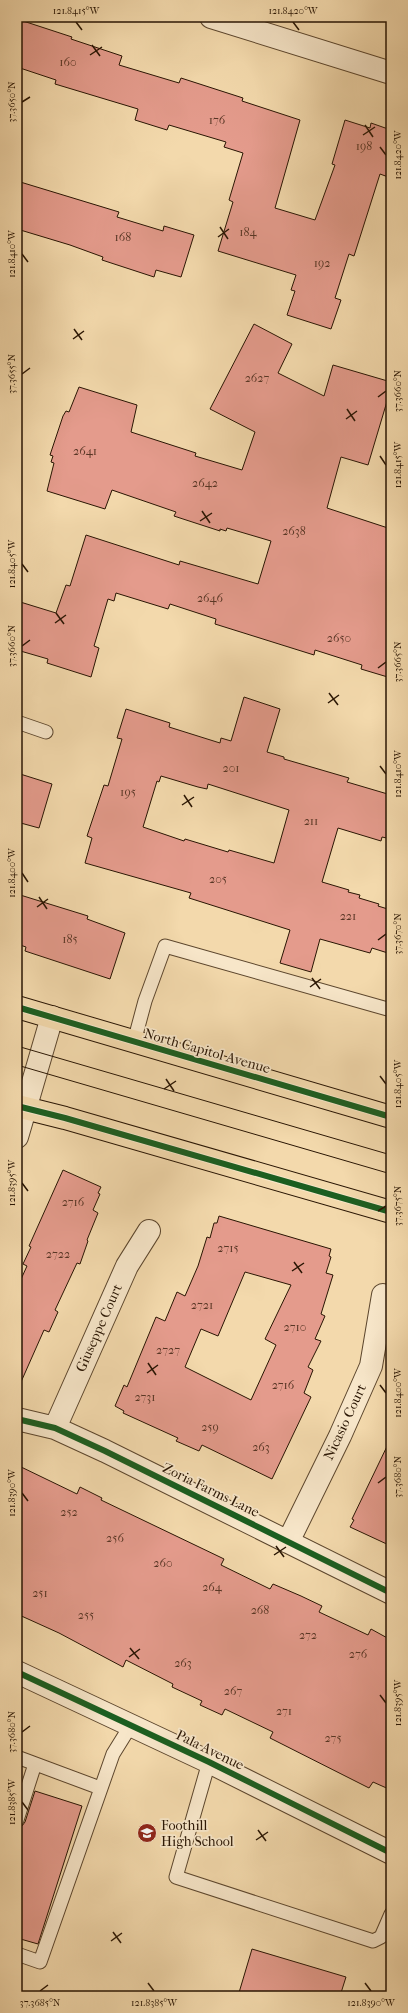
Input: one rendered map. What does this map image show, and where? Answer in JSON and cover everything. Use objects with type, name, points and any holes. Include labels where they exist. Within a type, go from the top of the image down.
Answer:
[{"type":"main road","name":"North Capitol Avenue","points":[[17,1008],[391,1117]]},
{"type":"main road","points":[[21,1107],[80,1122],[391,1212]]},
{"type":"street","points":[[211,17],[391,72]]},
{"type":"street","points":[[17,1137],[21,1107],[52,1017]]},
{"type":"street","name":"Giuseppe Court","points":[[55,1428],[127,1266],[149,1231]]},
{"type":"street","name":"Nicasio Court","points":[[288,1542],[340,1436],[371,1366],[383,1295]]},
{"type":"street","name":"Zoria Farms Lane","points":[[17,1418],[55,1428],[105,1451],[391,1593]]},
{"type":"street","name":"Pala Avenue","points":[[17,1672],[209,1762],[391,1853]]},
{"type":"lane","points":[[17,722],[46,732]]},
{"type":"lane","points":[[134,1042],[145,1001],[165,946],[391,1010]]},
{"type":"lane","points":[[17,1954],[40,1962],[100,1788],[115,1749],[130,1725]]},
{"type":"lane","points":[[17,1758],[100,1788]]},
{"type":"lane","points":[[209,1762],[176,1877],[373,1941],[381,1937],[391,1914]]},
{"type":"lane","points":[[17,1820],[35,1764]]},
{"type":"building","points":[[17,19],[72,37],[71,39],[122,56],[119,65],[179,83],[181,78],[243,98],[242,101],[300,120],[275,208],[315,220],[335,165],[332,164],[345,120],[370,128],[371,123],[391,130],[391,178],[380,174],[354,256],[349,254],[335,298],[341,300],[331,329],[287,315],[295,291],[291,290],[296,275],[218,251],[233,202],[229,200],[243,153],[224,147],[226,142],[169,125],[167,130],[135,120],[138,109],[55,84],[56,80],[17,67]]},
{"type":"building","points":[[17,181],[119,212],[117,217],[163,231],[164,226],[194,235],[181,277],[156,270],[154,277],[102,260],[103,257],[70,245],[17,229]]},
{"type":"building","points":[[254,324],[292,344],[278,373],[324,396],[333,365],[391,382],[391,388],[368,465],[341,457],[327,508],[391,529],[391,678],[361,669],[362,665],[315,650],[314,655],[215,624],[216,619],[170,604],[168,609],[116,593],[114,601],[108,599],[94,646],[99,648],[91,677],[47,663],[48,659],[17,650],[17,601],[56,613],[66,585],[70,586],[86,535],[179,565],[180,561],[258,584],[271,541],[227,528],[226,531],[220,529],[220,531],[174,516],[176,512],[112,490],[105,509],[47,491],[54,463],[51,462],[53,456],[50,455],[63,416],[66,411],[69,412],[79,387],[137,405],[131,432],[196,453],[195,456],[242,470],[255,432],[210,409]]},
{"type":"building","points":[[244,697],[280,709],[267,752],[284,757],[284,759],[349,778],[347,782],[391,795],[391,839],[382,837],[381,841],[338,828],[322,882],[349,890],[348,892],[360,895],[359,898],[379,904],[378,906],[391,910],[391,954],[372,948],[370,953],[320,939],[311,972],[280,963],[290,930],[189,898],[191,893],[85,863],[92,838],[87,836],[104,785],[108,786],[122,739],[117,738],[126,709],[170,723],[169,727],[220,743],[221,738],[231,741]],"holes":[[[161,776],[207,789],[208,784],[289,810],[274,863],[229,850],[228,852],[185,839],[184,841],[143,827],[157,781],[159,782]]]},
{"type":"building","points":[[17,773],[52,784],[39,828],[17,822]]},
{"type":"building","points":[[17,894],[88,916],[87,919],[125,933],[110,979],[25,951],[26,947],[17,944]]},
{"type":"building","points":[[63,1170],[101,1187],[98,1193],[100,1194],[93,1210],[98,1213],[87,1240],[88,1241],[80,1264],[77,1263],[55,1310],[58,1312],[49,1332],[44,1330],[17,1391],[17,1288],[27,1266],[23,1264],[31,1247],[29,1246]]},
{"type":"building","points":[[219,1216],[331,1249],[329,1256],[331,1257],[326,1273],[333,1275],[321,1314],[325,1316],[315,1339],[321,1341],[308,1367],[313,1370],[304,1393],[311,1397],[272,1479],[202,1445],[199,1451],[176,1441],[178,1438],[123,1413],[124,1411],[115,1406],[124,1385],[127,1387],[156,1317],[165,1321],[177,1292],[185,1296],[198,1266],[207,1237],[210,1238],[214,1223],[217,1223]],"holes":[[[245,1272],[291,1285],[265,1339],[276,1345],[251,1400],[185,1367],[201,1329],[218,1336]]]},
{"type":"building","points":[[391,1438],[391,1546],[350,1527],[354,1520],[352,1519]]},
{"type":"building","points":[[17,1465],[77,1494],[80,1487],[102,1498],[101,1500],[224,1559],[221,1565],[270,1589],[273,1584],[322,1606],[319,1612],[368,1635],[371,1629],[391,1640],[391,1790],[373,1782],[369,1788],[270,1738],[273,1732],[225,1709],[222,1715],[200,1705],[202,1701],[172,1687],[173,1684],[126,1660],[123,1667],[59,1633],[17,1614]]},
{"type":"building","points":[[35,1791],[82,1806],[38,1944],[17,1938],[17,1828],[22,1826],[25,1822]]},
{"type":"building","points":[[252,1949],[346,1977],[340,1996],[238,1996]]},
{"type":"tram line","points":[[17,1046],[391,1155]]},
{"type":"tram line","points":[[17,1065],[391,1174]]},
{"type":"cycle path","points":[[17,1007],[391,1117]]},
{"type":"cycle path","points":[[17,1106],[65,1118],[391,1212]]},
{"type":"cycle path","points":[[17,1419],[55,1428],[105,1451],[391,1593]]},
{"type":"cycle path","points":[[17,1672],[209,1762],[391,1853]]},
{"type":"place","name":"Foothill High School","points":[[147,1833]]}]
